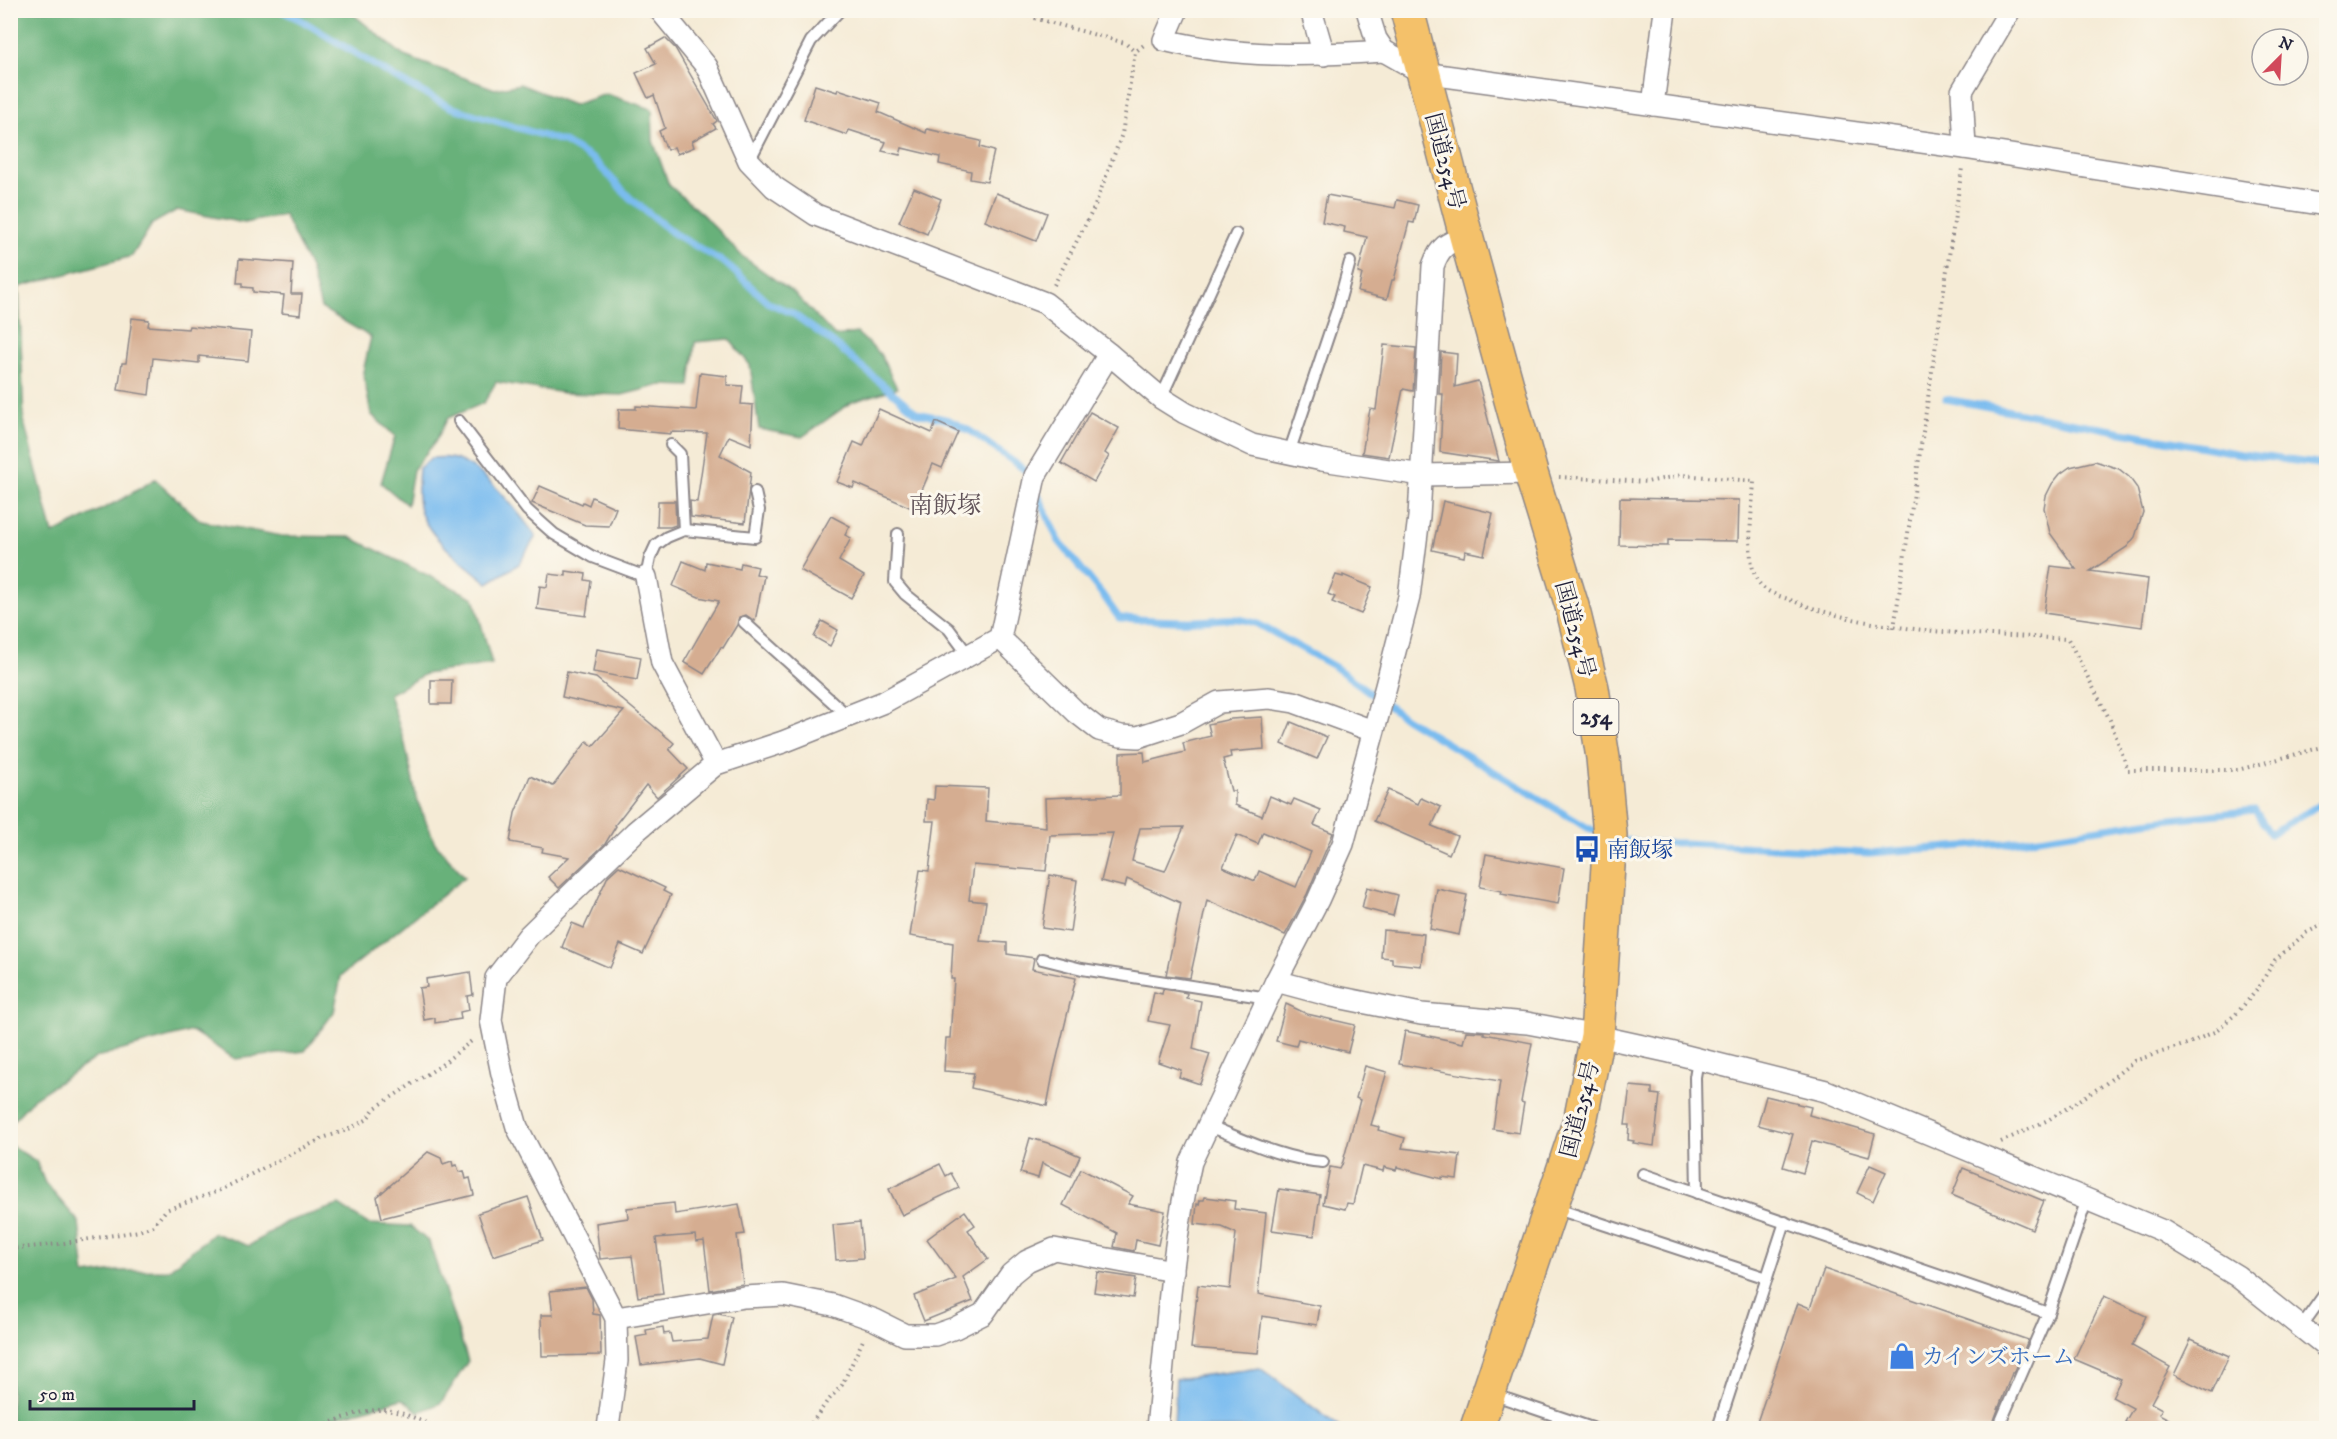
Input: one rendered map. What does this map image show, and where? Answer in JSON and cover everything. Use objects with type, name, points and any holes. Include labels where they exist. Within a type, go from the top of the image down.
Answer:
[{"type":"highway","name":"国道254号","points":[[1407,10],[1531,473],[1572,606],[1592,688],[1603,758],[1610,835],[1597,1036],[1581,1117],[1477,1428]]},
{"type":"street","points":[[660,10],[707,67],[749,161],[774,187],[816,215],[1045,303],[1161,398],[1185,413],[1252,445],[1322,460],[1422,475],[1531,473]]},
{"type":"street","points":[[1177,10],[1164,40],[1190,46],[1269,55],[1324,55],[1384,51]]},
{"type":"street","points":[[1311,10],[1324,55]]},
{"type":"street","points":[[1367,10],[1376,39],[1384,51],[1423,73],[1965,148],[2326,205]]},
{"type":"street","points":[[1653,105],[1665,10]]},
{"type":"street","points":[[1965,148],[1962,91],[2010,10]]},
{"type":"street","points":[[1157,1428],[1173,1271],[1183,1195],[1191,1162],[1343,844],[1409,597],[1422,475],[1433,266],[1437,255],[1447,243],[1466,237]]},
{"type":"street","points":[[608,1428],[617,1361],[616,1318],[517,1127],[502,1074],[491,1020],[496,978],[529,935],[635,832],[717,764],[783,742],[884,702],[1000,638],[1035,476],[1110,354]]},
{"type":"street","points":[[646,577],[662,663],[717,764]]},
{"type":"street","points":[[1000,638],[1076,712],[1100,730],[1121,736],[1138,737],[1181,723],[1219,702],[1258,698],[1294,702],[1373,731]]},
{"type":"street","points":[[1272,990],[1332,996],[1421,1014],[1527,1023],[1597,1036],[1826,1091],[2163,1231],[2237,1275],[2326,1347]]},
{"type":"street","points":[[616,1318],[744,1297],[783,1295],[833,1305],[875,1320],[905,1335],[935,1335],[983,1314],[1011,1274],[1028,1261],[1054,1249],[1173,1271]]},
{"type":"lane","points":[[749,161],[811,41],[840,10]]},
{"type":"lane","points":[[1161,398],[1236,234]]},
{"type":"lane","points":[[1289,453],[1334,320],[1350,262]]},
{"type":"lane","points":[[459,421],[527,510],[554,534],[594,556],[646,577],[650,558],[656,545],[667,537],[684,530],[755,537],[759,510],[756,492]]},
{"type":"lane","points":[[671,445],[680,454],[684,530]]},
{"type":"lane","points":[[898,534],[895,582],[905,594],[949,629],[969,656]]},
{"type":"lane","points":[[744,622],[848,716]]},
{"type":"lane","points":[[1042,959],[1082,969],[1272,990]]},
{"type":"lane","points":[[1697,1192],[1695,1077],[1698,1059]]},
{"type":"lane","points":[[1207,1125],[1268,1149],[1303,1160],[1323,1162]]},
{"type":"lane","points":[[1643,1174],[2048,1313]]},
{"type":"lane","points":[[1998,1428],[2048,1313],[2087,1199]]},
{"type":"lane","points":[[1551,1207],[1767,1278]]},
{"type":"lane","points":[[1718,1428],[1785,1222]]},
{"type":"lane","points":[[2301,1327],[2326,1292]]},
{"type":"lane","points":[[1489,1393],[1592,1428]]},
{"type":"path","points":[[1026,10],[1034,18],[1125,43],[1135,51]]},
{"type":"path","points":[[1045,303],[1094,208],[1122,134],[1135,51],[1143,45],[1164,40]]},
{"type":"path","points":[[1894,628],[1965,148]]},
{"type":"path","points":[[1531,473],[1613,482],[1647,482],[1682,475],[1754,481],[1751,565],[1760,585],[1774,594],[1810,609],[1894,628],[2068,639],[2110,720],[2128,770],[2238,770],[2326,746]]},
{"type":"path","points":[[1981,1155],[2007,1138],[2048,1120],[2105,1084],[2134,1061],[2187,1044],[2214,1032],[2236,1014],[2256,991],[2275,960],[2306,933],[2326,923]]},
{"type":"path","points":[[10,1249],[113,1235],[153,1226],[166,1210],[218,1191],[294,1152],[366,1120],[375,1108],[440,1066],[472,1041],[491,1020]]},
{"type":"path","points":[[808,1428],[826,1403],[843,1385],[855,1356],[875,1320]]},
{"type":"path","points":[[315,1428],[357,1413],[382,1409],[408,1414],[437,1428]]},
{"type":"green space","points":[[11,10],[349,11],[404,56],[495,89],[520,84],[573,105],[606,94],[652,109],[653,141],[669,185],[703,215],[742,256],[795,294],[835,336],[857,333],[880,354],[897,388],[852,402],[802,437],[759,429],[750,365],[729,339],[695,342],[690,386],[661,385],[622,395],[564,393],[496,382],[484,403],[448,418],[435,442],[413,470],[407,505],[381,483],[395,436],[371,414],[363,372],[371,337],[321,308],[310,268],[284,215],[244,223],[177,210],[152,224],[132,256],[19,287],[24,422],[53,534],[124,498],[155,479],[201,521],[282,536],[350,537],[474,598],[492,664],[425,674],[389,694],[405,744],[417,800],[435,843],[465,877],[341,976],[334,1012],[305,1051],[235,1059],[192,1031],[97,1057],[34,1098],[11,1123]]},
{"type":"green space","points":[[10,1145],[36,1161],[45,1183],[79,1222],[85,1275],[117,1271],[168,1270],[214,1233],[249,1246],[286,1222],[339,1205],[368,1224],[410,1226],[429,1242],[468,1361],[441,1403],[419,1412],[402,1399],[298,1428],[11,1428]]},
{"type":"water","points":[[431,458],[450,458],[475,469],[509,502],[536,536],[519,564],[488,583],[437,539],[423,517],[418,497],[419,468]]},
{"type":"water","points":[[1260,1368],[1341,1428],[1174,1428],[1176,1379]]},
{"type":"building","points":[[665,38],[675,48],[717,121],[713,124],[716,128],[692,141],[694,147],[677,154],[674,147],[667,150],[659,131],[665,128],[654,95],[648,98],[636,73],[656,64],[647,48]]},
{"type":"building","points":[[815,85],[837,92],[838,89],[881,103],[878,112],[926,133],[927,129],[981,141],[980,147],[994,151],[987,182],[970,179],[971,171],[939,164],[940,157],[902,148],[900,155],[882,151],[886,142],[849,130],[847,135],[804,120]]},
{"type":"building","points":[[914,188],[941,199],[927,234],[899,222]]},
{"type":"building","points":[[996,193],[1047,213],[1036,241],[985,221]]},
{"type":"building","points":[[1327,195],[1395,208],[1397,200],[1418,205],[1414,223],[1409,222],[1387,299],[1358,292],[1362,274],[1358,273],[1367,237],[1344,232],[1345,227],[1322,222]]},
{"type":"building","points":[[239,259],[293,263],[291,294],[302,294],[300,315],[282,313],[284,295],[253,292],[253,288],[243,287],[243,283],[237,283]]},
{"type":"building","points":[[132,318],[149,320],[148,326],[188,329],[189,326],[251,332],[248,361],[199,356],[199,363],[153,358],[149,395],[118,390],[122,363],[126,363]]},
{"type":"building","points":[[1384,345],[1416,348],[1413,391],[1403,389],[1389,457],[1362,453],[1370,409],[1376,410]]},
{"type":"building","points":[[1441,352],[1457,354],[1455,387],[1478,381],[1499,461],[1440,452],[1443,394],[1439,394]]},
{"type":"building","points":[[700,373],[727,376],[727,385],[743,386],[741,404],[753,405],[751,445],[729,436],[720,455],[751,472],[745,523],[691,517],[690,501],[697,502],[707,433],[671,432],[671,434],[618,429],[619,409],[636,409],[636,406],[696,410]]},
{"type":"building","points":[[879,409],[932,433],[936,422],[958,432],[942,468],[933,464],[914,509],[855,483],[853,488],[837,482],[854,442],[863,446]]},
{"type":"building","points":[[1090,412],[1119,428],[1105,453],[1109,456],[1094,482],[1061,463]]},
{"type":"building","points":[[2095,461],[2119,469],[2129,477],[2137,488],[2143,512],[2135,537],[2127,547],[2090,571],[2148,579],[2142,627],[2044,613],[2051,566],[2076,569],[2050,533],[2044,508],[2046,496],[2060,474],[2070,467]]},
{"type":"building","points":[[540,486],[582,504],[583,502],[589,505],[592,497],[616,508],[609,526],[585,525],[532,503]]},
{"type":"building","points":[[1620,498],[1739,500],[1738,541],[1668,540],[1668,546],[1619,545]]},
{"type":"building","points":[[658,501],[675,501],[676,525],[657,527]]},
{"type":"building","points":[[1443,501],[1493,513],[1484,555],[1465,551],[1464,557],[1432,550]]},
{"type":"building","points":[[831,516],[850,526],[845,535],[851,538],[839,561],[864,576],[851,598],[800,570]]},
{"type":"building","points":[[683,561],[705,570],[706,562],[740,569],[741,563],[758,567],[756,574],[764,576],[755,621],[746,615],[739,617],[737,625],[723,648],[721,647],[704,674],[684,662],[719,601],[699,597],[673,586]]},
{"type":"building","points":[[566,571],[586,574],[585,580],[591,581],[586,616],[537,609],[540,586],[547,587],[549,574],[566,576]]},
{"type":"building","points":[[1336,575],[1343,577],[1343,575],[1372,587],[1361,614],[1332,602],[1335,597],[1328,594]]},
{"type":"building","points":[[822,621],[838,630],[830,646],[814,637]]},
{"type":"building","points":[[597,649],[641,657],[637,680],[593,672]]},
{"type":"building","points":[[567,672],[596,678],[674,743],[669,749],[688,769],[657,797],[646,785],[615,825],[605,844],[559,888],[548,877],[569,857],[542,852],[543,848],[510,842],[515,813],[530,776],[553,786],[587,741],[593,746],[624,711],[562,697]]},
{"type":"building","points":[[431,680],[452,680],[451,704],[431,704]]},
{"type":"building","points":[[1262,717],[1264,749],[1230,752],[1231,757],[1223,759],[1231,791],[1235,791],[1235,805],[1262,816],[1270,796],[1291,805],[1294,799],[1321,810],[1314,825],[1333,833],[1307,894],[1285,935],[1207,900],[1190,978],[1166,975],[1181,903],[1127,879],[1125,887],[1101,881],[1113,833],[1050,835],[1046,871],[973,865],[969,900],[986,902],[980,941],[1007,943],[1007,954],[1034,958],[1032,969],[1076,978],[1047,1106],[971,1088],[974,1073],[944,1071],[946,1038],[950,1038],[954,979],[951,979],[953,943],[910,936],[920,870],[929,871],[935,821],[926,821],[927,799],[934,800],[935,786],[988,788],[986,821],[1046,827],[1045,798],[1120,795],[1120,753],[1144,752],[1145,762],[1185,752],[1183,743],[1211,736],[1208,724],[1231,719]],"holes":[[[1184,827],[1165,871],[1132,861],[1140,828]],[[1263,832],[1311,852],[1296,887],[1259,871],[1255,881],[1223,867],[1237,835],[1258,844]]]},
{"type":"building","points":[[1291,722],[1327,737],[1317,759],[1282,744]]},
{"type":"building","points":[[1388,790],[1418,804],[1421,798],[1441,807],[1432,826],[1457,836],[1449,854],[1374,821]]},
{"type":"building","points":[[1486,854],[1564,868],[1558,904],[1501,894],[1502,891],[1480,887]]},
{"type":"building","points":[[619,866],[665,888],[663,891],[671,895],[643,954],[620,944],[610,968],[562,947],[572,923],[584,928],[608,876]]},
{"type":"building","points":[[1050,875],[1077,880],[1070,932],[1042,928]]},
{"type":"building","points":[[1367,887],[1398,895],[1393,916],[1362,908]]},
{"type":"building","points":[[1437,889],[1467,895],[1459,935],[1430,929]]},
{"type":"building","points":[[1383,930],[1424,934],[1421,966],[1392,963],[1392,958],[1381,957]]},
{"type":"building","points":[[470,972],[473,995],[467,996],[469,1010],[460,1012],[461,1019],[435,1023],[435,1018],[424,1020],[419,988],[427,987],[426,979]]},
{"type":"building","points":[[1163,989],[1187,993],[1186,998],[1201,1001],[1193,1049],[1210,1054],[1200,1084],[1179,1077],[1181,1070],[1158,1062],[1170,1025],[1148,1021],[1154,992],[1162,994]]},
{"type":"building","points":[[1286,1004],[1307,1014],[1355,1025],[1348,1052],[1298,1039],[1296,1046],[1276,1041]]},
{"type":"building","points":[[1405,1031],[1463,1043],[1466,1031],[1484,1032],[1484,1034],[1532,1043],[1521,1102],[1524,1103],[1519,1133],[1493,1129],[1500,1081],[1399,1064]]},
{"type":"building","points":[[1365,1066],[1387,1072],[1371,1125],[1379,1127],[1378,1130],[1405,1138],[1402,1148],[1460,1155],[1457,1179],[1442,1177],[1442,1179],[1397,1167],[1396,1170],[1384,1167],[1383,1171],[1362,1166],[1353,1204],[1347,1203],[1345,1209],[1323,1204],[1330,1167],[1340,1169],[1342,1165],[1360,1100],[1356,1098]]},
{"type":"building","points":[[1630,1086],[1652,1088],[1652,1094],[1660,1095],[1654,1146],[1628,1140],[1629,1125],[1625,1125]]},
{"type":"building","points":[[1766,1096],[1811,1107],[1809,1115],[1875,1134],[1869,1157],[1812,1141],[1803,1173],[1783,1167],[1793,1134],[1758,1125]]},
{"type":"building","points":[[1030,1138],[1055,1145],[1080,1156],[1071,1176],[1042,1163],[1038,1178],[1020,1173]]},
{"type":"building","points":[[428,1152],[441,1158],[443,1164],[452,1161],[453,1166],[457,1165],[459,1172],[464,1171],[466,1179],[470,1178],[474,1195],[382,1218],[377,1197]]},
{"type":"building","points":[[940,1164],[946,1176],[951,1173],[959,1188],[902,1215],[889,1189]]},
{"type":"building","points":[[1870,1165],[1886,1172],[1873,1201],[1857,1193]]},
{"type":"building","points":[[1963,1168],[2044,1201],[2032,1229],[1952,1195]]},
{"type":"building","points":[[1081,1169],[1133,1196],[1128,1204],[1165,1211],[1158,1245],[1136,1240],[1134,1251],[1114,1247],[1117,1233],[1063,1205]]},
{"type":"building","points":[[1279,1189],[1320,1195],[1314,1236],[1272,1230]]},
{"type":"building","points":[[528,1197],[543,1240],[493,1256],[478,1213]]},
{"type":"building","points":[[1205,1197],[1235,1201],[1234,1209],[1266,1213],[1258,1294],[1320,1306],[1317,1325],[1262,1316],[1258,1353],[1191,1348],[1198,1285],[1230,1289],[1236,1233],[1222,1227],[1195,1224],[1197,1204],[1199,1205],[1200,1200],[1204,1200]]},
{"type":"building","points":[[674,1203],[675,1214],[739,1204],[745,1234],[737,1235],[743,1284],[710,1290],[704,1241],[696,1242],[695,1235],[656,1238],[663,1294],[638,1297],[632,1256],[600,1259],[596,1223],[628,1218],[627,1208]]},
{"type":"building","points":[[965,1211],[975,1225],[968,1230],[988,1259],[963,1277],[973,1301],[924,1321],[914,1296],[956,1279],[927,1239]]},
{"type":"building","points":[[860,1222],[863,1258],[836,1260],[833,1225]]},
{"type":"building","name":"カインズホーム","points":[[1824,1269],[2028,1340],[2012,1373],[1991,1428],[1755,1428],[1798,1303],[1810,1308]]},
{"type":"building","points":[[1097,1272],[1136,1278],[1133,1298],[1094,1292]]},
{"type":"building","points":[[586,1287],[592,1299],[593,1314],[600,1315],[601,1355],[542,1356],[541,1315],[553,1315],[550,1291]]},
{"type":"building","points":[[2104,1296],[2146,1316],[2132,1346],[2170,1367],[2151,1403],[2162,1409],[2159,1414],[2186,1428],[2137,1428],[2125,1422],[2133,1408],[2112,1397],[2121,1379],[2074,1359]]},
{"type":"building","points":[[713,1315],[732,1317],[722,1364],[700,1358],[641,1365],[636,1337],[647,1335],[646,1330],[663,1327],[664,1334],[670,1333],[672,1342],[708,1339]]},
{"type":"building","points":[[2191,1339],[2229,1356],[2212,1393],[2174,1375]]},
{"type":"waterway","points":[[280,10],[450,107],[564,142],[594,160],[630,198],[673,233],[725,263],[769,303],[792,313],[832,342],[917,413],[949,420],[970,431],[1028,472],[1030,476]]},
{"type":"waterway","points":[[1946,399],[2241,454],[2326,465]]},
{"type":"waterway","points":[[1038,494],[1058,540],[1119,618],[1168,621],[1234,619],[1258,624],[1335,667],[1405,718],[1588,828],[1600,832]]},
{"type":"waterway","points":[[1620,838],[1638,843],[1684,843],[1869,853],[2005,843],[2153,821],[2255,810],[2270,834],[2326,801]]},
{"type":"place","name":"南飯塚","points":[[1587,849]]},
{"type":"place","name":"カインズホーム","points":[[1902,1356]]},
{"type":"district","name":"南飯塚","points":[[945,505]]}]
